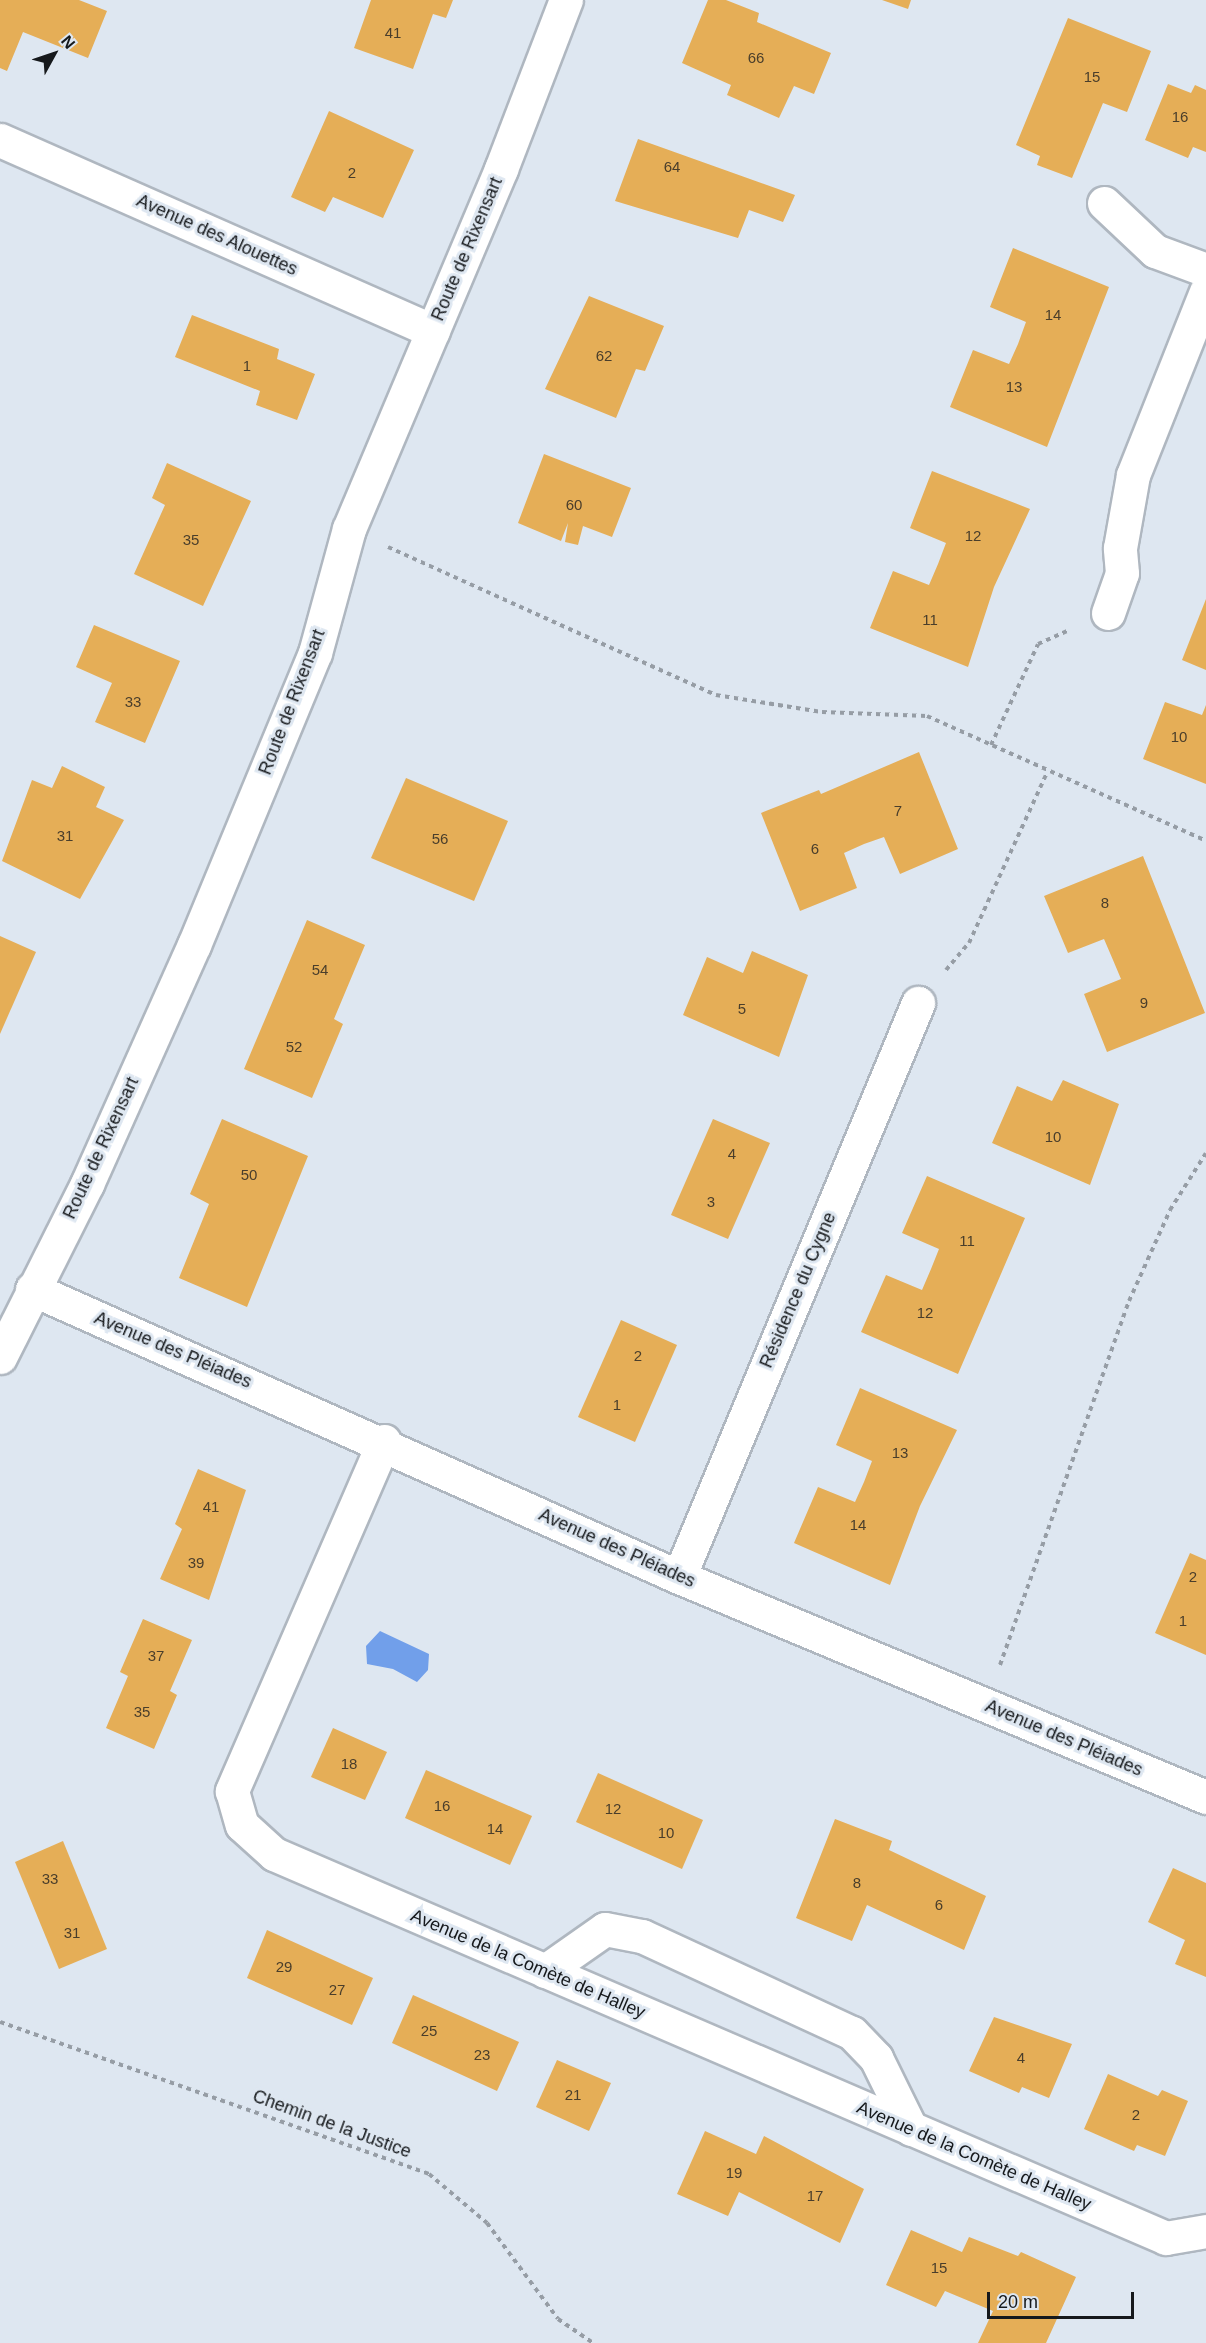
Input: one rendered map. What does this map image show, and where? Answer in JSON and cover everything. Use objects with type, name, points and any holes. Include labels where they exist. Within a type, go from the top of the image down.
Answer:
[{"type":"street","name":"Route de Rixensart","points":[[0,1357],[32,1289],[87,1184],[194,945],[315,653],[349,530],[433,331],[566,0]]},
{"type":"street","name":"Avenue des Alouettes","points":[[0,140],[433,331]]},
{"type":"street","points":[[1104,203],[1155,251],[1206,270]]},
{"type":"street","points":[[1108,613],[1122,573],[1120,548],[1133,475],[1206,292]]},
{"type":"street","name":"Résidence du Cygne","points":[[679,1577],[918,1003]]},
{"type":"street","name":"Avenue des Pléiades","points":[[32,1289],[384,1442],[679,1577],[1206,1797]]},
{"type":"street","name":"Avenue de la Comète de Halley","points":[[384,1442],[232,1791],[242,1825],[274,1854],[1166,2238],[1206,2231]]},
{"type":"street","points":[[545,1971],[605,1929],[642,1936],[852,2033],[876,2058],[911,2129]]},
{"type":"path","points":[[349,530],[716,695],[822,712],[927,716],[1047,773],[1206,841]]},
{"type":"path","points":[[991,745],[1038,644],[1108,613]]},
{"type":"path","points":[[918,1003],[969,942],[1047,773]]},
{"type":"path","points":[[986,1705],[1129,1301],[1170,1210],[1206,1153]]},
{"type":"path","name":"Chemin de la Justice","points":[[0,2022],[429,2174],[487,2223],[558,2319],[593,2343]]},
{"type":"water","points":[[380,1631],[429,1654],[428,1670],[417,1682],[393,1669],[367,1664],[366,1646]]},
{"type":"building","points":[[0,0],[79,0],[107,11],[88,58],[23,32],[7,71],[0,68]]},
{"type":"building","points":[[371,0],[453,0],[446,18],[433,14],[413,69],[354,48]]},
{"type":"building","points":[[708,0],[726,0],[759,13],[757,22],[831,53],[814,94],[794,86],[779,118],[727,95],[731,85],[682,63]]},
{"type":"building","points":[[882,0],[911,0],[908,9]]},
{"type":"building","points":[[1068,18],[1151,51],[1127,112],[1103,103],[1072,178],[1037,165],[1040,156],[1016,145]]},
{"type":"building","points":[[1168,84],[1191,93],[1195,85],[1206,90],[1206,152],[1193,147],[1188,158],[1145,140]]},
{"type":"building","points":[[329,111],[414,150],[383,218],[333,197],[325,212],[291,197]]},
{"type":"building","points":[[638,139],[795,195],[783,222],[749,210],[738,238],[615,201]]},
{"type":"building","points":[[1013,248],[1109,287],[1047,447],[950,407],[973,350],[1009,364],[1018,344],[1026,322],[990,307]]},
{"type":"building","points":[[589,296],[664,326],[645,371],[636,369],[616,418],[545,389]]},
{"type":"building","points":[[192,315],[279,349],[277,359],[315,374],[297,420],[256,405],[260,391],[175,357]]},
{"type":"building","points":[[544,454],[631,488],[612,537],[583,526],[578,545],[565,542],[568,523],[561,541],[518,523]]},
{"type":"building","points":[[167,463],[251,501],[203,606],[134,574],[165,505],[152,498]]},
{"type":"building","points":[[932,471],[1030,509],[994,587],[968,667],[870,628],[893,571],[929,585],[938,564],[946,543],[910,528]]},
{"type":"building","points":[[1206,599],[1206,670],[1182,660]]},
{"type":"building","points":[[94,625],[180,661],[145,743],[95,722],[112,683],[76,667]]},
{"type":"building","points":[[1165,702],[1202,715],[1206,705],[1206,784],[1143,759]]},
{"type":"building","points":[[919,752],[958,849],[900,874],[884,837],[864,844],[844,853],[857,888],[800,911],[761,813],[819,790],[821,794]]},
{"type":"building","points":[[62,766],[105,787],[96,807],[124,820],[80,899],[2,861],[32,780],[52,788]]},
{"type":"building","points":[[406,778],[508,821],[474,901],[371,858]]},
{"type":"building","points":[[1143,856],[1205,1013],[1107,1052],[1084,994],[1121,979],[1104,939],[1068,953],[1044,896]]},
{"type":"building","points":[[307,920],[365,945],[334,1019],[343,1024],[312,1098],[244,1069]]},
{"type":"building","points":[[0,936],[36,952],[0,1034]]},
{"type":"building","points":[[752,951],[808,975],[779,1057],[683,1015],[707,957],[743,973]]},
{"type":"building","points":[[1063,1080],[1119,1104],[1090,1185],[992,1143],[1017,1086],[1052,1101]]},
{"type":"building","points":[[222,1119],[308,1156],[247,1307],[179,1278],[209,1204],[190,1194]]},
{"type":"building","points":[[713,1119],[770,1143],[728,1239],[671,1215]]},
{"type":"building","points":[[927,1176],[1025,1218],[958,1374],[861,1332],[886,1275],[922,1290],[931,1269],[939,1249],[902,1233]]},
{"type":"building","points":[[621,1320],[677,1345],[635,1442],[578,1417]]},
{"type":"building","points":[[860,1388],[957,1430],[920,1506],[890,1585],[794,1543],[818,1487],[855,1502],[864,1482],[872,1461],[836,1445]]},
{"type":"building","points":[[198,1469],[246,1490],[209,1600],[160,1579],[182,1529],[175,1524]]},
{"type":"building","points":[[1190,1553],[1206,1560],[1206,1655],[1155,1633]]},
{"type":"building","points":[[143,1619],[192,1640],[170,1691],[177,1695],[154,1749],[106,1728],[128,1676],[120,1672]]},
{"type":"building","points":[[333,1728],[387,1752],[365,1800],[311,1777]]},
{"type":"building","points":[[426,1770],[532,1816],[510,1865],[405,1818]]},
{"type":"building","points":[[598,1773],[703,1820],[682,1869],[576,1822]]},
{"type":"building","points":[[835,1819],[892,1841],[889,1850],[986,1896],[964,1950],[867,1905],[852,1941],[796,1918]]},
{"type":"building","points":[[63,1841],[107,1949],[59,1969],[15,1862]]},
{"type":"building","points":[[1173,1868],[1206,1883],[1206,1977],[1175,1964],[1185,1940],[1148,1922]]},
{"type":"building","points":[[267,1930],[373,1978],[352,2025],[247,1978]]},
{"type":"building","points":[[413,1995],[519,2042],[497,2091],[392,2043]]},
{"type":"building","points":[[994,2017],[1072,2044],[1049,2098],[1022,2087],[1019,2093],[969,2071]]},
{"type":"building","points":[[557,2060],[611,2083],[589,2131],[536,2107]]},
{"type":"building","points":[[1108,2074],[1158,2096],[1162,2090],[1188,2101],[1165,2156],[1137,2145],[1134,2151],[1084,2129]]},
{"type":"building","points":[[705,2131],[756,2154],[764,2136],[864,2189],[840,2243],[739,2192],[728,2216],[677,2194]]},
{"type":"building","points":[[911,2230],[962,2252],[969,2237],[1018,2256],[1021,2252],[1076,2277],[1046,2343],[978,2343],[993,2311],[945,2291],[936,2307],[886,2285]]}]
